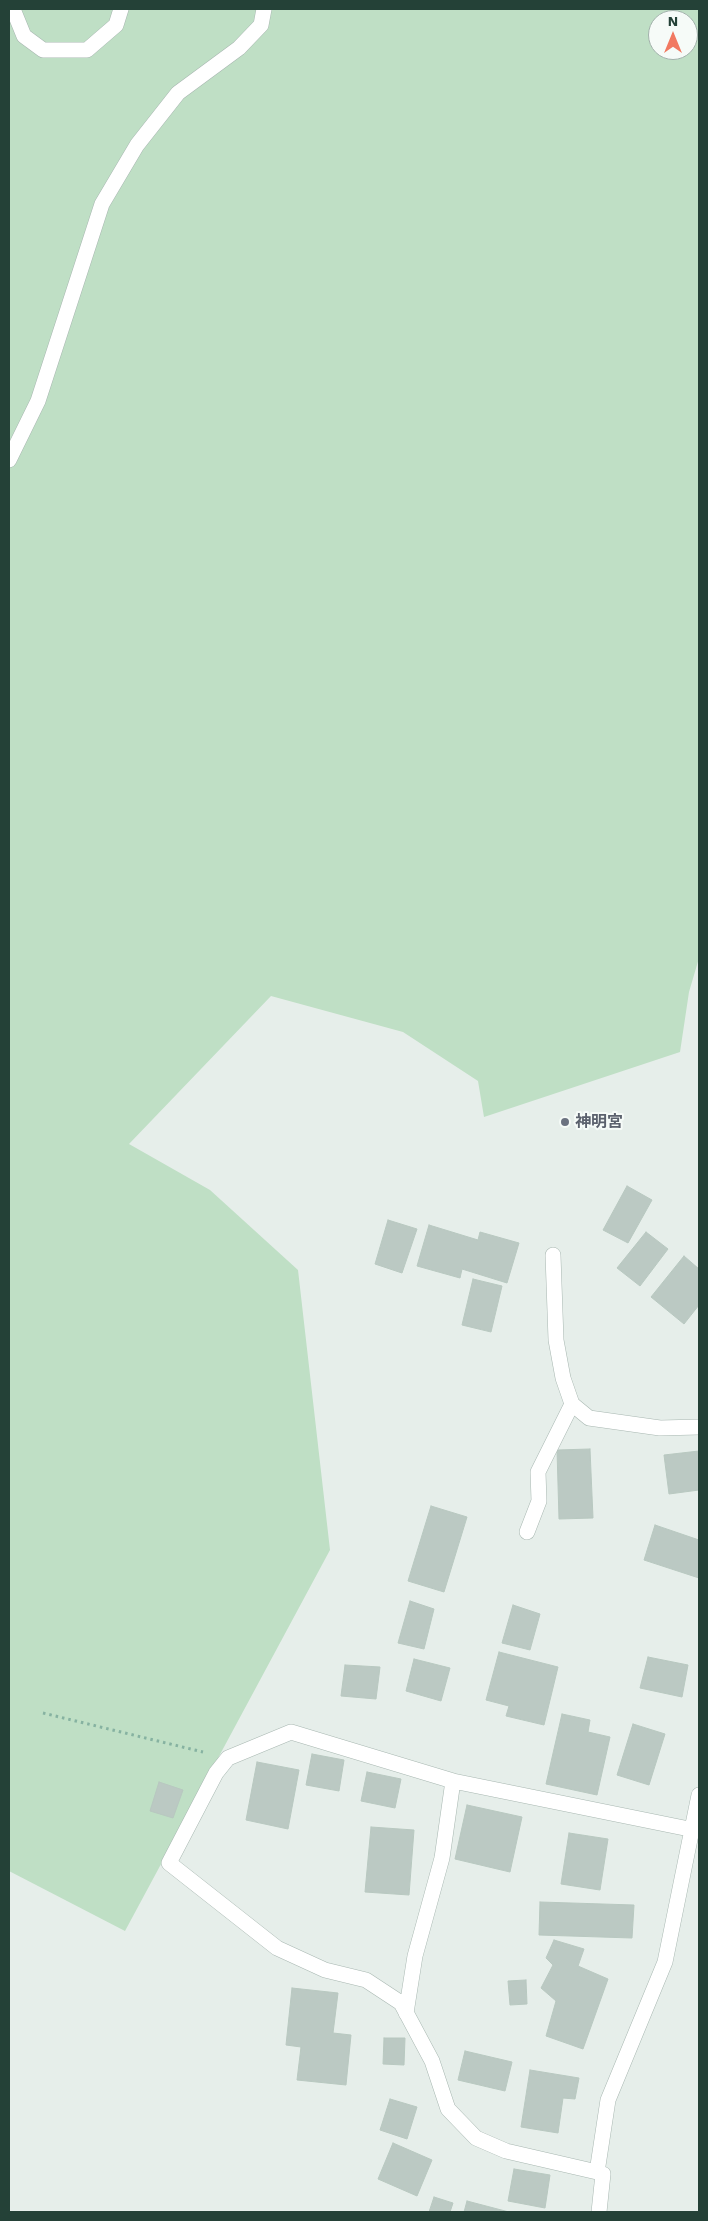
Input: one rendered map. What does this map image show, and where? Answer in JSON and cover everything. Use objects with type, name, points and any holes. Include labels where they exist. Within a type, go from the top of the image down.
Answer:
[{"type":"street","points":[[12,9],[24,36],[43,50],[87,50],[116,25],[121,9]]},
{"type":"street","points":[[9,460],[38,401],[102,204],[137,145],[178,93],[239,48],[261,25],[264,9]]},
{"type":"street","points":[[553,1255],[556,1340],[563,1378],[572,1404],[589,1418],[660,1428],[699,1427]]},
{"type":"street","points":[[527,1532],[539,1501],[538,1472],[572,1404]]},
{"type":"street","points":[[599,2212],[603,2174],[506,2152],[476,2138],[448,2109],[432,2060],[401,2003],[366,1980],[325,1970],[278,1948],[169,1863],[216,1773],[228,1758],[291,1732],[452,1781],[696,1830]]},
{"type":"street","points":[[406,2013],[415,1956],[442,1858],[452,1781]]},
{"type":"street","points":[[597,2172],[608,2100],[665,1962],[696,1830],[699,1795]]},
{"type":"path","points":[[43,1712],[228,1758]]},
{"type":"green space","points":[[9,9],[699,9],[699,958],[689,992],[680,1052],[484,1117],[478,1081],[403,1032],[271,996],[129,1144],[210,1190],[298,1270],[330,1550],[125,1931],[9,1871]]},
{"type":"building","points":[[627,1186],[652,1200],[628,1243],[603,1230]]},
{"type":"building","points":[[388,1220],[417,1229],[402,1273],[375,1264]]},
{"type":"building","points":[[429,1225],[478,1240],[480,1232],[519,1243],[507,1283],[462,1269],[460,1278],[417,1266]]},
{"type":"building","points":[[646,1232],[668,1249],[640,1286],[617,1268]]},
{"type":"building","points":[[684,1256],[699,1269],[699,1305],[684,1324],[651,1297]]},
{"type":"building","points":[[473,1279],[502,1286],[491,1332],[462,1325]]},
{"type":"building","points":[[590,1449],[593,1518],[559,1519],[557,1450]]},
{"type":"building","points":[[699,1451],[699,1490],[669,1494],[664,1455]]},
{"type":"building","points":[[431,1506],[467,1517],[444,1592],[408,1581]]},
{"type":"building","points":[[655,1525],[699,1540],[699,1578],[644,1560]]},
{"type":"building","points":[[410,1601],[434,1609],[424,1649],[398,1643]]},
{"type":"building","points":[[513,1605],[540,1614],[530,1650],[502,1643]]},
{"type":"building","points":[[499,1652],[558,1667],[544,1725],[506,1716],[509,1706],[486,1700]]},
{"type":"building","points":[[648,1657],[688,1665],[682,1697],[640,1688]]},
{"type":"building","points":[[414,1659],[450,1668],[441,1701],[406,1691]]},
{"type":"building","points":[[345,1665],[380,1667],[376,1699],[341,1696]]},
{"type":"building","points":[[562,1714],[590,1720],[588,1732],[610,1737],[597,1795],[546,1784]]},
{"type":"building","points":[[633,1724],[665,1734],[649,1785],[617,1775]]},
{"type":"building","points":[[312,1754],[344,1760],[339,1791],[306,1785]]},
{"type":"building","points":[[257,1762],[299,1770],[288,1829],[246,1820]]},
{"type":"building","points":[[367,1772],[401,1779],[395,1808],[361,1801]]},
{"type":"building","points":[[159,1782],[183,1790],[173,1818],[150,1811]]},
{"type":"building","points":[[467,1805],[522,1817],[510,1872],[455,1859]]},
{"type":"building","points":[[371,1827],[414,1830],[409,1895],[365,1892]]},
{"type":"building","points":[[569,1833],[608,1839],[600,1890],[561,1884]]},
{"type":"building","points":[[540,1902],[634,1905],[632,1938],[539,1935]]},
{"type":"building","points":[[554,1940],[584,1949],[578,1966],[608,1979],[583,2049],[546,2036],[556,2001],[541,1988],[553,1965],[546,1958]]},
{"type":"building","points":[[526,1980],[527,2004],[510,2005],[508,1981]]},
{"type":"building","points":[[292,1988],[338,1993],[333,2033],[351,2035],[346,2085],[297,2080],[301,2047],[286,2045]]},
{"type":"building","points":[[384,2038],[405,2038],[404,2065],[383,2064]]},
{"type":"building","points":[[465,2051],[512,2062],[505,2091],[458,2080]]},
{"type":"building","points":[[530,2070],[579,2078],[575,2099],[563,2098],[558,2133],[521,2127]]},
{"type":"building","points":[[390,2099],[417,2107],[407,2139],[380,2130]]},
{"type":"building","points":[[393,2143],[432,2160],[417,2196],[378,2179]]},
{"type":"building","points":[[514,2169],[550,2175],[545,2208],[508,2201]]},
{"type":"building","points":[[434,2197],[453,2203],[450,2212],[429,2212]]},
{"type":"building","points":[[467,2201],[509,2212],[464,2212]]},
{"type":"place","name":"神明宮","points":[[565,1122]]}]
